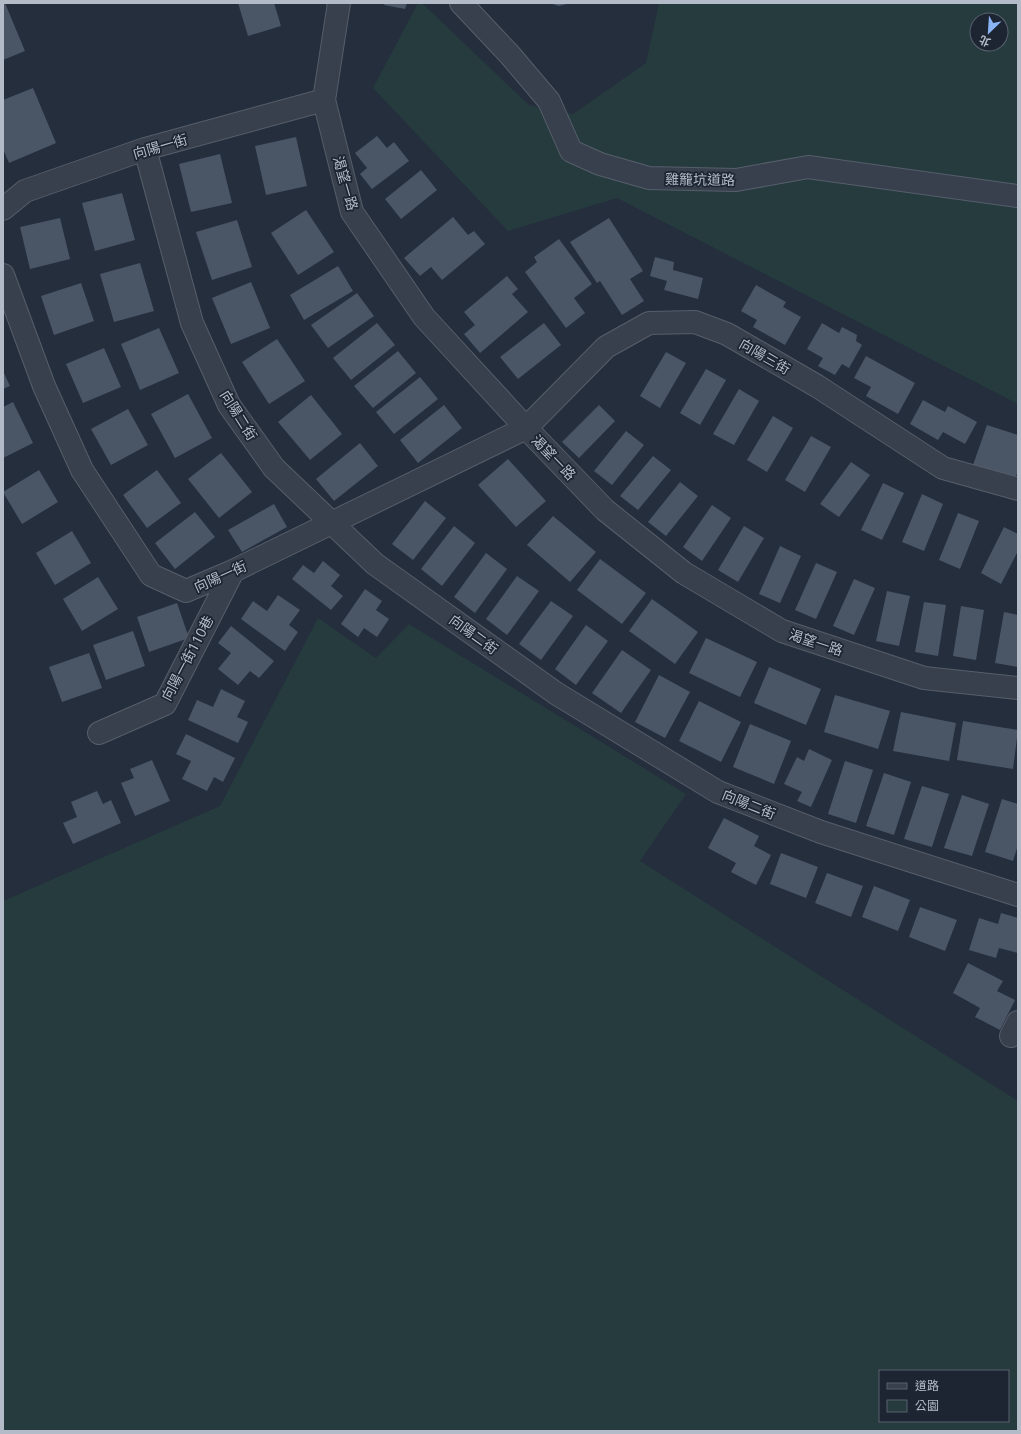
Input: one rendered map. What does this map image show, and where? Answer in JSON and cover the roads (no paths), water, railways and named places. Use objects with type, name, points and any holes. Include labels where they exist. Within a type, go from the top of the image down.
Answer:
[{"type":"street","name":"渴望一路","points":[[339,3],[324,100],[352,212],[424,317],[526,428],[605,510],[684,573],[782,630],[924,678],[1018,688]]},
{"type":"street","name":"雞籠坑道路","points":[[461,3],[510,55],[549,101],[571,152],[600,164],[649,178],[736,180],[808,167],[1018,196]]},
{"type":"street","name":"向陽一街","points":[[3,209],[25,191],[145,149],[324,100]]},
{"type":"street","name":"向陽二街","points":[[145,149],[192,323],[229,405],[274,468],[375,564],[558,694],[718,792],[821,832],[1018,895]]},
{"type":"street","name":"向陽一街","points":[[3,275],[44,386],[82,470],[151,575],[186,591],[233,571],[526,428]]},
{"type":"street","name":"向陽三街","points":[[526,428],[606,347],[649,323],[694,322],[727,334],[817,386],[943,468],[1018,489]]},
{"type":"street","name":"向陽一街110巷","points":[[99,733],[165,704],[233,571]]}]
